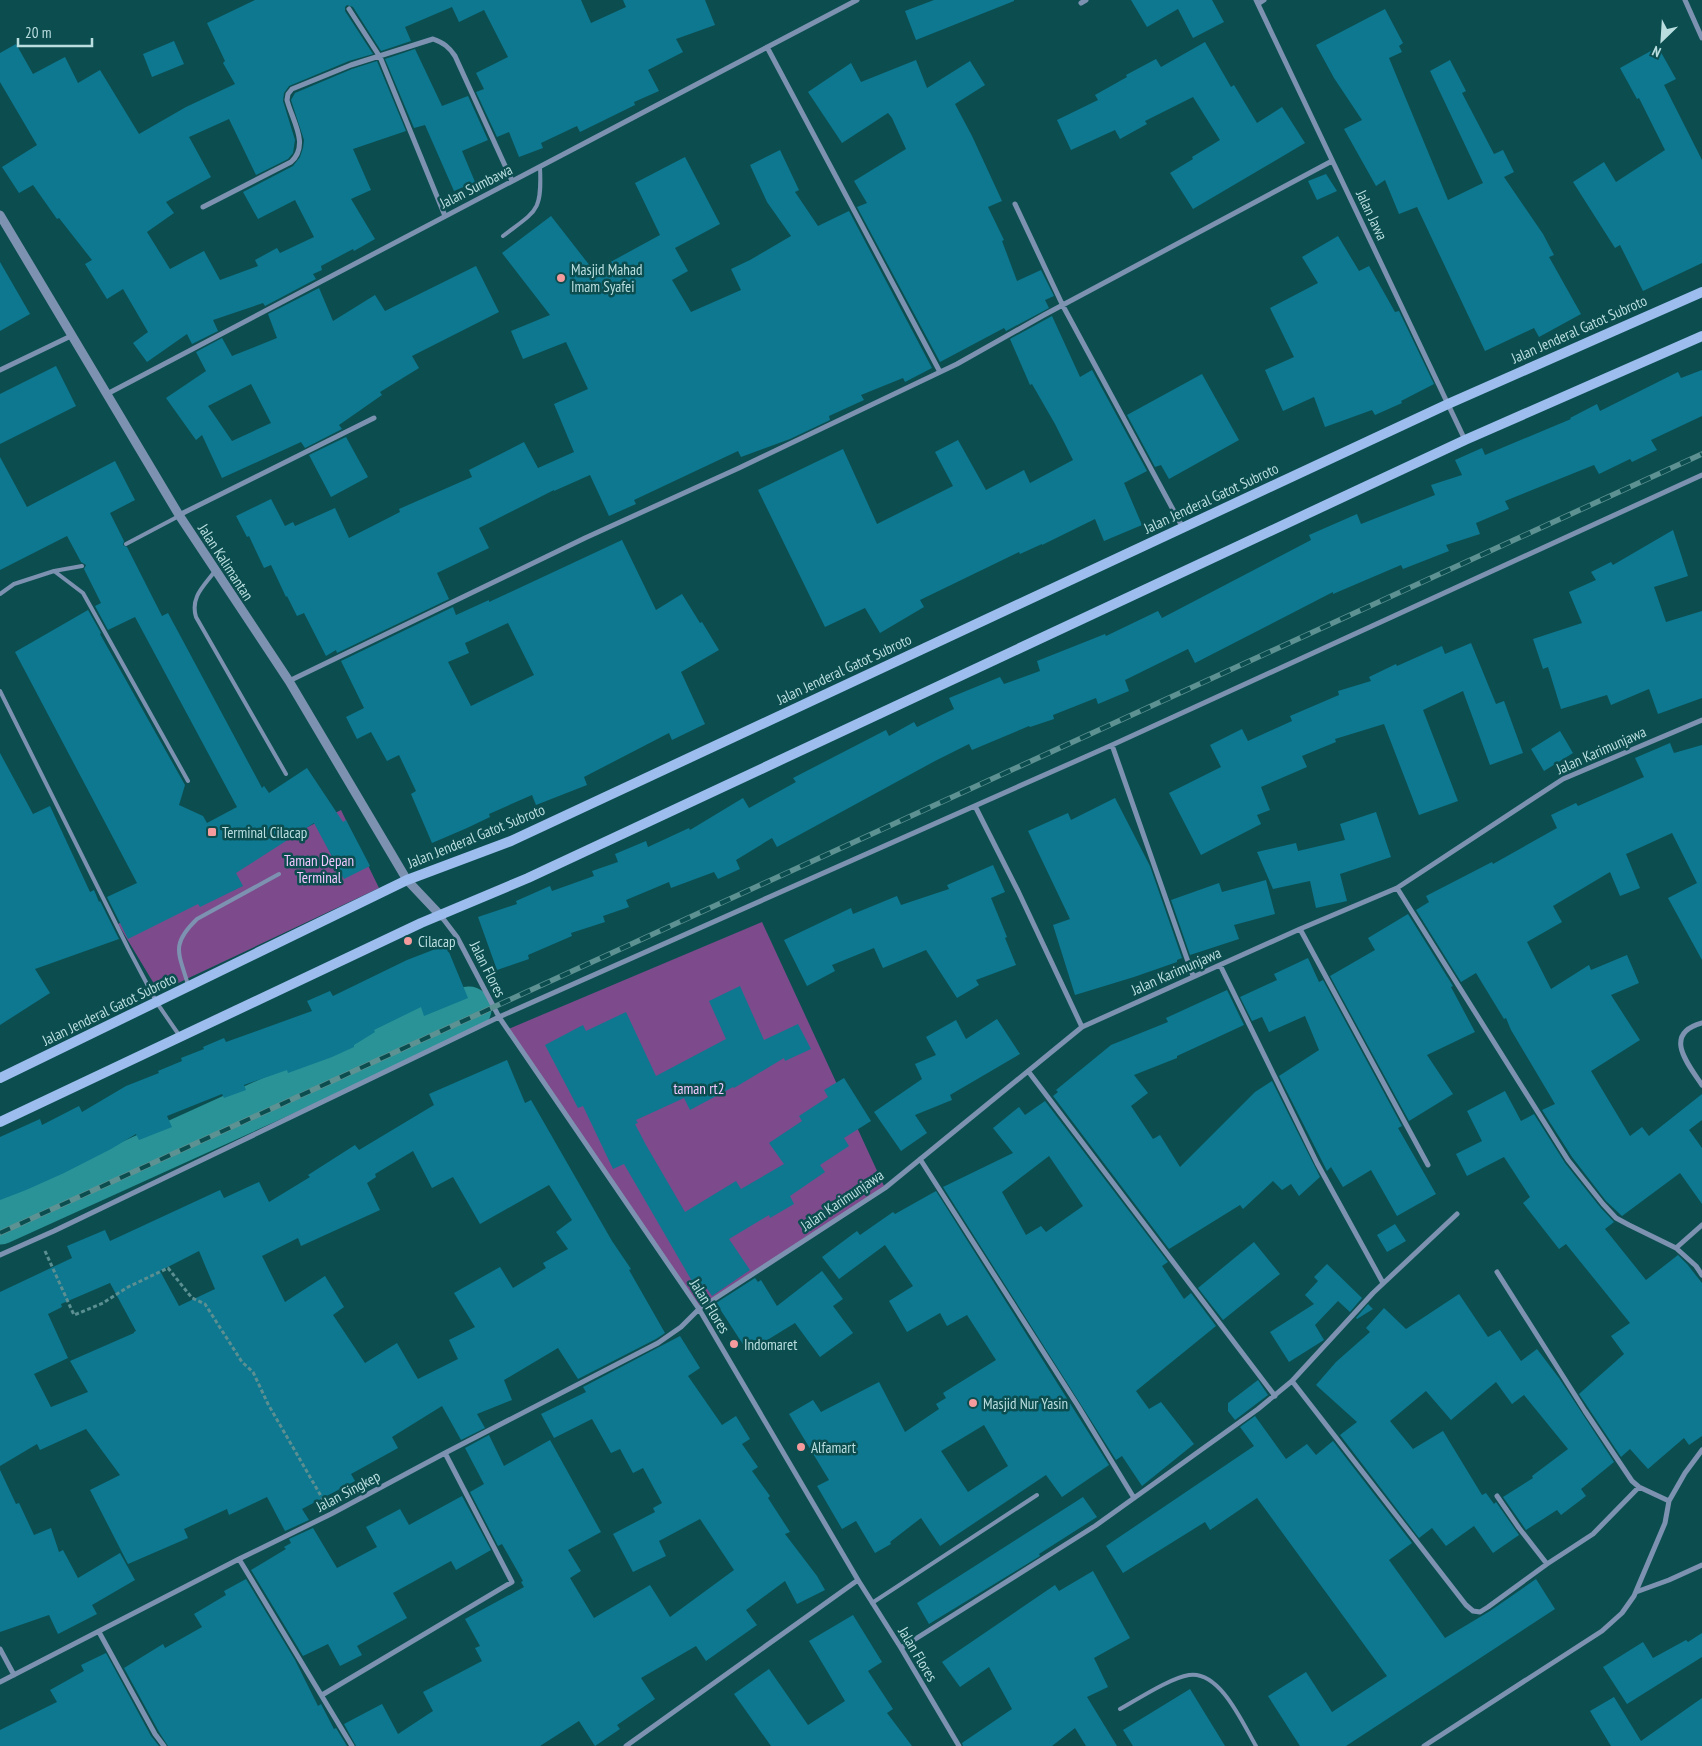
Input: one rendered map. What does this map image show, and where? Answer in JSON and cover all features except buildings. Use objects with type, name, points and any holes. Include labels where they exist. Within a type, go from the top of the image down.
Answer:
[{"type":"main road","name":"Jalan Jenderal Gatot Subroto","points":[[0,1078],[189,988],[407,880],[511,841],[1448,404],[1702,292]]},
{"type":"main road","points":[[0,1122],[421,923],[528,878],[1465,440],[1702,336]]},
{"type":"street","name":"Jalan Sumbawa","points":[[107,394],[857,0]]},
{"type":"street","points":[[1257,2],[1264,0]]},
{"type":"street","points":[[1685,0],[1702,38]]},
{"type":"street","name":"Jalan Jawa","points":[[1257,2],[1465,440]]},
{"type":"street","points":[[349,9],[380,57],[445,216]]},
{"type":"street","points":[[204,207],[291,162],[296,157],[299,152],[300,140],[287,100],[288,94],[292,89],[351,65],[433,40],[442,42],[449,47],[455,56],[512,181]]},
{"type":"street","points":[[767,47],[940,372]]},
{"type":"street","points":[[289,681],[585,538],[739,468],[940,372],[1332,160]]},
{"type":"street","points":[[1015,204],[1063,306],[1183,528]]},
{"type":"street","name":"Jalan Kalimantan","points":[[0,214],[179,515],[289,681],[407,880],[441,916]]},
{"type":"street","points":[[0,370],[73,335]]},
{"type":"street","points":[[179,515],[374,418]]},
{"type":"street","points":[[0,1255],[499,1017],[1112,745],[1702,475]]},
{"type":"street","name":"Jalan Karimunjawa","points":[[699,1309],[884,1188],[1082,1027],[1193,976],[1220,966],[1300,929],[1397,888],[1562,779],[1702,720]]},
{"type":"street","points":[[1112,745],[1193,976]]},
{"type":"street","points":[[975,806],[1018,891],[1082,1027]]},
{"type":"street","points":[[1397,888],[1568,1160],[1616,1218],[1676,1248],[1702,1274]]},
{"type":"street","name":"Jalan Flores","points":[[441,916],[457,937],[499,1017],[699,1309],[858,1580],[959,1746]]},
{"type":"street","points":[[1300,929],[1428,1166]]},
{"type":"street","points":[[1220,966],[1317,1163],[1383,1283]]},
{"type":"street","points":[[1702,1023],[1693,1026],[1686,1032],[1680,1039],[1680,1048],[1683,1057],[1702,1085]]},
{"type":"street","points":[[1028,1071],[1274,1396]]},
{"type":"street","points":[[920,1159],[1078,1406],[1134,1498]]},
{"type":"street","points":[[901,1648],[1095,1526],[1258,1409],[1292,1381],[1383,1283],[1457,1214]]},
{"type":"street","points":[[1676,1248],[1702,1225]]},
{"type":"street","points":[[1497,1272],[1632,1481],[1639,1487],[1669,1501]]},
{"type":"street","name":"Jalan Singkep","points":[[0,1682],[239,1559],[331,1514],[658,1343],[681,1327],[699,1309]]},
{"type":"street","points":[[1292,1381],[1466,1605],[1473,1610],[1480,1612],[1488,1607],[1547,1564],[1593,1534],[1639,1487]]},
{"type":"street","points":[[1424,1746],[1602,1630],[1622,1613],[1636,1592],[1665,1523],[1669,1501],[1685,1473],[1702,1450]]},
{"type":"street","points":[[322,1695],[512,1582],[445,1453]]},
{"type":"street","points":[[1496,1496],[1547,1564]]},
{"type":"street","points":[[239,1559],[352,1746]]},
{"type":"street","points":[[1636,1592],[1702,1565]]},
{"type":"street","points":[[626,1746],[858,1580]]},
{"type":"street","points":[[99,1632],[155,1734],[164,1746]]},
{"type":"street","points":[[0,1649],[14,1675]]},
{"type":"lane","points":[[503,236],[535,212],[542,191],[540,167]]},
{"type":"lane","points":[[126,544],[179,515]]},
{"type":"lane","points":[[0,594],[14,584],[54,571],[82,566]]},
{"type":"lane","points":[[54,571],[83,594],[188,781]]},
{"type":"lane","points":[[215,571],[195,600],[193,607],[196,617],[286,774]]},
{"type":"lane","points":[[0,692],[128,948],[157,1003],[180,1037]]},
{"type":"lane","points":[[189,988],[179,954],[179,940],[187,929],[197,919],[279,874]]},
{"type":"lane","points":[[872,1603],[1037,1495]]},
{"type":"lane","points":[[1120,1709],[1171,1682],[1189,1675],[1200,1675],[1211,1680],[1224,1692],[1256,1746]]},
{"type":"path","points":[[38,1238],[74,1315],[103,1303],[128,1287],[168,1268],[192,1298],[206,1304],[242,1362],[253,1372],[268,1404],[331,1514]]},
{"type":"green space","name":"Taman Depan Terminal","points":[[341,810],[379,888],[159,992],[118,924]]},
{"type":"green space","name":"taman rt2","points":[[762,922],[885,1188],[699,1309],[506,1030]]},
{"type":"waterway","points":[[0,1222],[469,1009]]},
{"type":"railway","points":[[0,1233],[1702,454]]},
{"type":"place","name":"Masjid Mahad Imam Syafei","points":[[561,278]]},
{"type":"place","name":"Terminal Cilacap","points":[[212,832]]},
{"type":"place","name":"Cilacap","points":[[408,941]]},
{"type":"place","name":"Indomaret","points":[[734,1344]]},
{"type":"place","name":"Masjid Nur Yasin","points":[[973,1403]]},
{"type":"place","name":"Alfamart","points":[[801,1447]]}]
